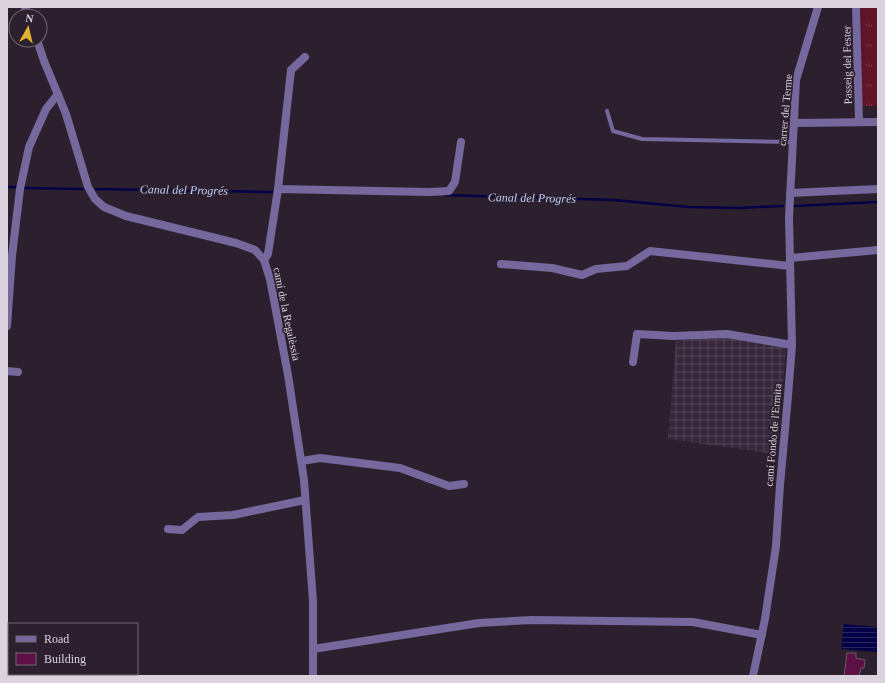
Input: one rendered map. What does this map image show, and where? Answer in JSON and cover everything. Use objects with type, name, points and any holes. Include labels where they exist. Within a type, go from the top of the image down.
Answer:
[{"type":"street","name":"carrer del Terme","points":[[790,193],[796,80],[818,7]]},
{"type":"street","name":"Passeig del Fester","points":[[856,7],[859,122]]},
{"type":"street","name":"camí de la Regalèssia","points":[[39,48],[66,114],[88,187],[95,199],[104,207],[126,216],[236,243],[255,250],[264,260],[270,280],[286,360],[302,461],[312,601],[313,676]]},
{"type":"street","points":[[264,260],[268,254],[278,189],[291,70],[305,57]]},
{"type":"street","points":[[7,326],[12,256],[20,189],[30,147],[46,109],[58,94]]},
{"type":"street","points":[[794,123],[878,122]]},
{"type":"street","points":[[278,189],[429,192],[449,191],[455,182],[460,142]]},
{"type":"street","points":[[790,193],[878,189]]},
{"type":"street","name":"camí Fondo de l'Ermita","points":[[753,676],[762,635],[776,546],[792,344],[789,218],[790,193]]},
{"type":"street","points":[[501,264],[552,268],[582,275],[596,269],[627,266],[650,251],[790,262],[878,250]]},
{"type":"street","points":[[633,362],[637,334],[673,336],[727,334],[792,344]]},
{"type":"street","points":[[7,371],[18,372]]},
{"type":"street","points":[[302,461],[320,458],[400,468],[449,486],[464,484]]},
{"type":"street","points":[[168,529],[182,530],[198,517],[233,515],[305,500]]},
{"type":"street","points":[[313,649],[479,622],[531,620],[693,622],[762,635]]},
{"type":"lane","points":[[607,112],[613,131],[642,139],[793,142]]},
{"type":"shaded area","points":[[727,336],[786,348],[777,454],[668,439],[676,341]]},
{"type":"shaded area","points":[[844,624],[878,627],[878,652],[841,649]]},
{"type":"green space","points":[[861,7],[878,7],[878,106],[862,106]]},
{"type":"building","points":[[847,653],[856,653],[856,658],[865,660],[864,668],[861,668],[859,676],[844,676]]},
{"type":"waterway","name":"Canal del Progrés","points":[[7,187],[18,187]]},
{"type":"waterway","name":"Canal del Progrés","points":[[23,188],[85,189]]},
{"type":"waterway","name":"Canal del Progrés","points":[[96,189],[272,192]]},
{"type":"waterway","name":"Canal del Progrés","points":[[445,195],[614,200],[689,207],[739,208],[783,206]]},
{"type":"waterway","name":"Canal del Progrés","points":[[794,206],[878,202]]}]
